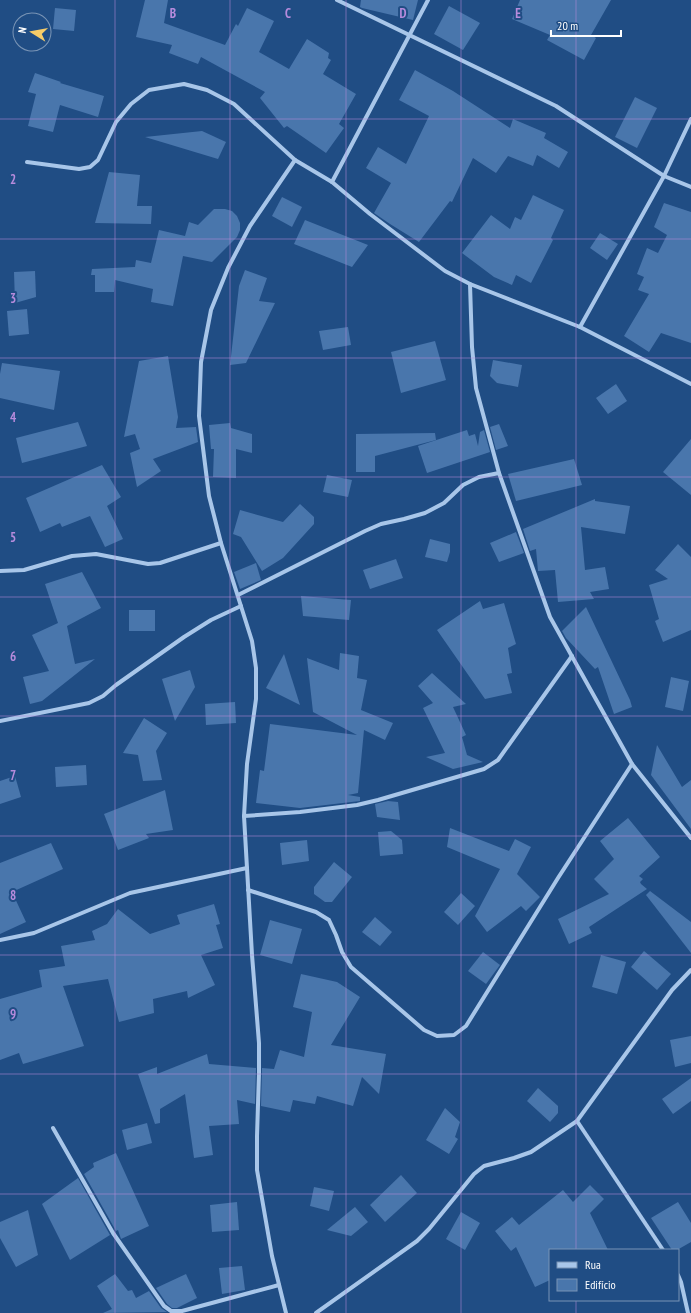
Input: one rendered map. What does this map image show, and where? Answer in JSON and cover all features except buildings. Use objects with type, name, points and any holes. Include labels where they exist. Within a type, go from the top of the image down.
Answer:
[{"type":"street","points":[[337,0],[556,106],[664,176],[691,187]]},
{"type":"street","points":[[332,182],[428,0]]},
{"type":"street","points":[[27,162],[78,169],[90,167],[98,160],[116,122],[131,104],[149,90],[184,84],[207,90],[234,104],[295,160],[332,182],[370,214],[445,271],[470,284],[580,327],[691,384]]},
{"type":"street","points":[[580,327],[664,176],[691,119]]},
{"type":"street","points":[[286,1313],[272,1256],[258,1170],[257,1136],[259,1043],[244,816],[247,764],[256,699],[256,668],[252,641],[221,543],[209,496],[199,416],[201,362],[211,310],[228,268],[250,226],[295,160]]},
{"type":"street","points":[[470,284],[472,347],[476,388],[499,473],[550,617],[632,764],[691,838]]},
{"type":"street","points":[[238,595],[370,528],[425,513],[444,503],[463,485],[479,477],[499,473]]},
{"type":"street","points":[[0,571],[24,570],[72,556],[96,554],[148,564],[160,563],[221,543]]},
{"type":"street","points":[[0,720],[89,703],[96,700],[184,637],[211,620],[241,606]]},
{"type":"street","points":[[244,816],[300,812],[357,805],[484,769],[498,760],[572,656]]},
{"type":"street","points":[[248,890],[316,912],[329,920],[336,934],[342,952],[351,967],[424,1030],[437,1036],[454,1035],[466,1026],[558,878],[632,764]]},
{"type":"street","points":[[0,940],[34,933],[130,893],[247,868]]},
{"type":"street","points":[[316,1313],[417,1241],[429,1229],[474,1174],[484,1166],[531,1152],[577,1121],[672,990],[691,970]]},
{"type":"street","points":[[577,1121],[663,1249]]},
{"type":"street","points":[[53,1128],[113,1233],[164,1306],[171,1312],[182,1311],[279,1286]]},
{"type":"street","points":[[679,1277],[688,1313]]}]
